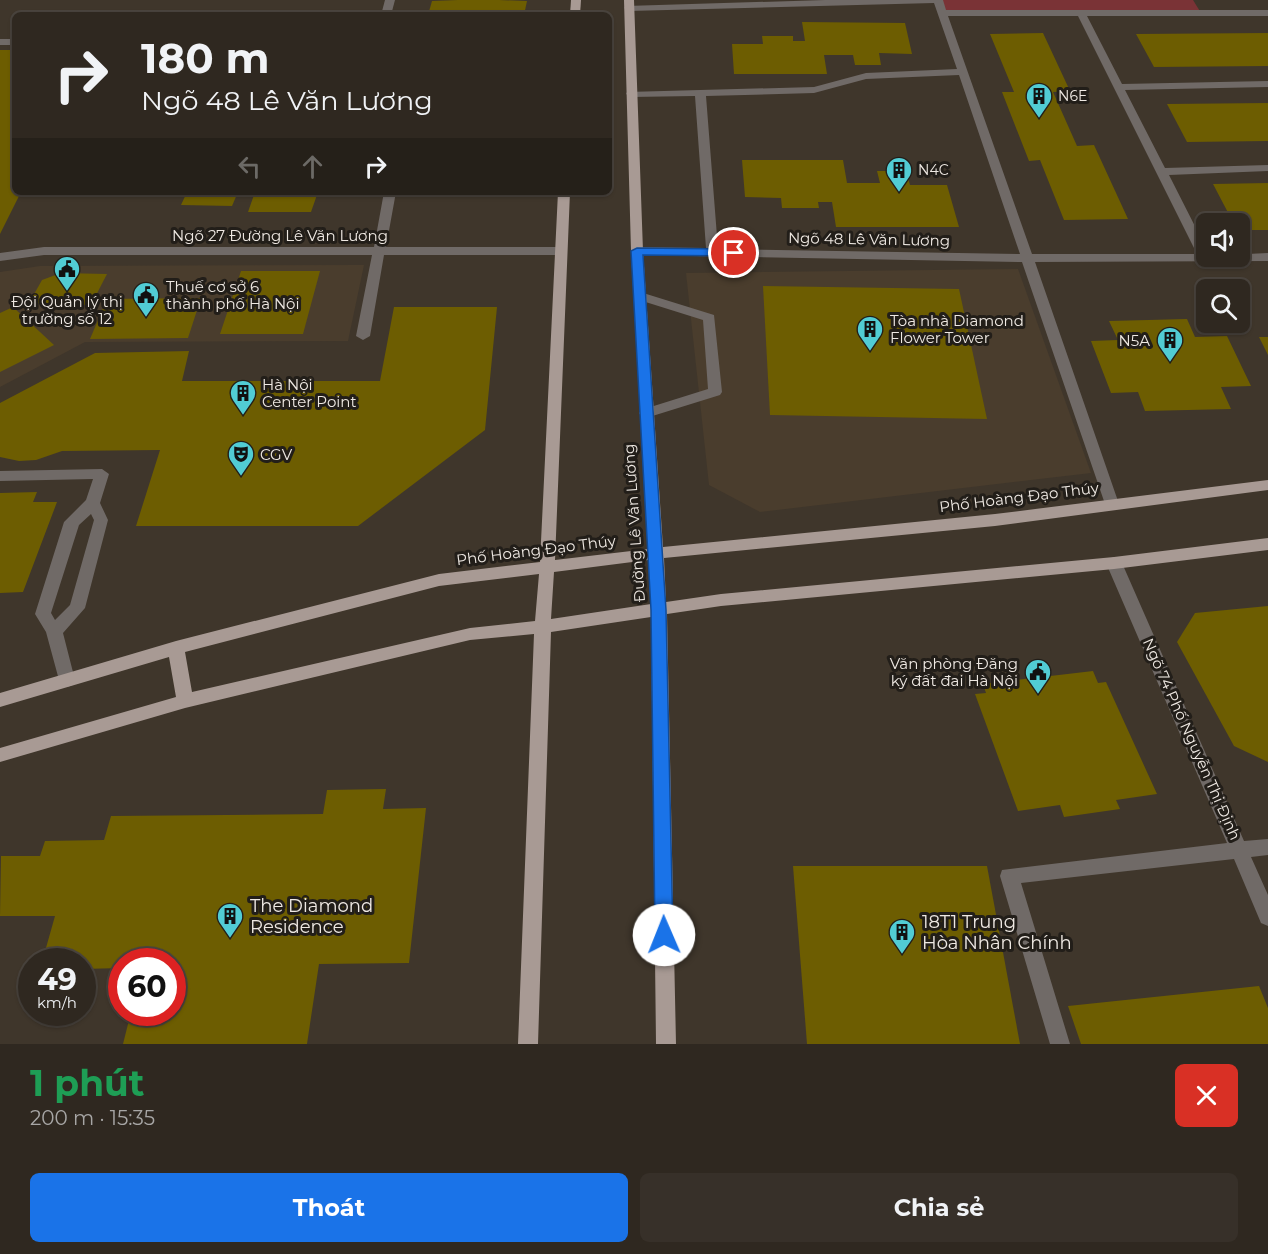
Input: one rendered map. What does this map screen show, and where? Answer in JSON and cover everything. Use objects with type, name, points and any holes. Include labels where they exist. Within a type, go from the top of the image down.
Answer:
[{"type":"main road","name":"Đường Lê Văn Lương","points":[[629,4],[637,251],[659,610],[666,1044]]},
{"type":"main road","points":[[528,1044],[542,627],[547,566],[564,195]]},
{"type":"main road","name":"Phố Hoàng Đạo Thúy","points":[[0,700],[176,648],[439,580],[655,554],[995,520],[1268,485]]},
{"type":"main road","points":[[0,755],[185,701],[470,634],[542,627],[721,600],[1114,563],[1268,544]]},
{"type":"main road","points":[[176,648],[185,701]]},
{"type":"street","points":[[629,4],[938,0],[1112,504]]},
{"type":"street","points":[[1193,0],[1201,13]]},
{"type":"street","points":[[942,13],[1268,13]]},
{"type":"street","points":[[1080,13],[1196,240]]},
{"type":"street","points":[[631,94],[814,90],[866,76],[963,72]]},
{"type":"street","points":[[1118,87],[1268,84]]},
{"type":"street","points":[[700,92],[712,252]]},
{"type":"street","points":[[1162,172],[1268,168]]},
{"type":"street","points":[[363,336],[389,195]]},
{"type":"street","name":"Ngõ 27 Đường Lê Văn Lương","points":[[0,256],[44,251],[561,251]]},
{"type":"street","name":"Ngõ 48 Lê Văn Lương","points":[[637,251],[1027,258],[1196,258]]},
{"type":"street","name":"Ngõ 48 Lê Văn Lương","points":[[1250,257],[1268,257]]},
{"type":"street","points":[[640,296],[709,318],[715,392],[646,413]]},
{"type":"street","points":[[0,476],[102,474],[93,502],[72,522],[43,614],[54,632],[67,680]]},
{"type":"street","points":[[54,632],[77,608],[101,520],[93,502]]},
{"type":"street","name":"Ngõ 74 Phố Nguyễn Thị Định","points":[[1114,563],[1268,917]]},
{"type":"street","points":[[1060,1044],[1009,876],[1268,847]]},
{"type":"shaded area","points":[[938,0],[1193,0],[1201,13],[942,13]]},
{"type":"shaded area","points":[[364,265],[348,341],[85,342],[0,387],[0,272],[40,266]]},
{"type":"shaded area","points":[[1018,269],[1091,473],[760,512],[709,485],[686,273]]},
{"type":"building","points":[[432,1],[527,1],[525,12],[429,12]]},
{"type":"building","points":[[802,22],[905,23],[912,54],[879,53],[881,65],[855,65],[853,55],[824,55],[827,74],[734,74],[732,44],[763,44],[762,36],[793,36],[793,41],[805,41]]},
{"type":"building","name":"N6E","points":[[1043,33],[1070,91],[1053,92],[1077,146],[1094,145],[1128,219],[1064,220],[1040,160],[1029,161],[1002,92],[1014,92],[990,34]]},
{"type":"building","points":[[1268,33],[1268,66],[1154,67],[1136,34]]},
{"type":"building","points":[[0,50],[12,50],[12,195],[20,195],[0,234]]},
{"type":"building","points":[[1268,103],[1268,141],[1187,142],[1167,104]]},
{"type":"building","points":[[742,160],[843,160],[847,183],[880,183],[877,171],[906,171],[910,185],[947,185],[959,227],[836,227],[832,202],[818,202],[819,208],[782,208],[781,198],[745,197]]},
{"type":"building","points":[[1268,183],[1268,230],[1250,230],[1250,213],[1228,213],[1213,184]]},
{"type":"building","points":[[186,195],[237,195],[232,206],[181,205]]},
{"type":"building","points":[[254,195],[317,195],[311,212],[248,212]]},
{"type":"building","points":[[241,271],[320,271],[303,334],[220,334]]},
{"type":"building","name":"Đội Quản lý thị trường số 12","points":[[61,273],[107,274],[91,305],[29,303],[42,280]]},
{"type":"building","name":"Tòa nhà Diamond Flower Tower","points":[[763,286],[959,289],[987,419],[770,415]]},
{"type":"building","name":"Thuế cơ sở 6 thành phố Hà Nội","points":[[201,298],[188,338],[90,339],[107,299]]},
{"type":"building","points":[[13,307],[54,345],[0,372],[0,313]]},
{"type":"building","name":"Hà Nội Center Point","points":[[394,307],[497,307],[485,430],[358,526],[136,526],[160,450],[62,451],[36,460],[19,461],[0,457],[0,403],[95,353],[189,351],[182,381],[380,381]]},
{"type":"building","name":"N5A","points":[[1187,319],[1195,337],[1227,336],[1251,386],[1221,387],[1231,409],[1145,411],[1138,392],[1111,393],[1091,341],[1118,340],[1109,321]]},
{"type":"building","points":[[1259,337],[1268,337],[1268,355]]},
{"type":"building","points":[[37,492],[33,502],[57,502],[23,592],[0,593],[0,493]]},
{"type":"building","points":[[1268,606],[1268,762],[1234,746],[1177,642],[1195,613]]},
{"type":"building","points":[[1093,671],[1098,683],[1106,682],[1157,794],[1116,800],[1120,809],[1064,817],[1060,805],[1018,811],[975,694],[986,693],[983,684]]},
{"type":"building","name":"The Diamond Residence","points":[[386,789],[383,809],[426,808],[409,963],[319,964],[307,1044],[123,1044],[128,1026],[186,1026],[186,948],[108,948],[108,968],[96,969],[96,948],[46,948],[55,916],[0,916],[1,856],[40,856],[45,841],[104,840],[111,816],[323,814],[327,790]]},
{"type":"building","name":"18T1 Trung Hòa Nhân Chính","points":[[793,866],[987,866],[1020,1044],[807,1044]]},
{"type":"building","points":[[1259,986],[1268,1008],[1268,1044],[1081,1044],[1068,1006]]},
{"type":"place","name":"N6E","points":[[1039,119]]},
{"type":"place","name":"N4C","points":[[899,193]]},
{"type":"place","name":"Đội Quản lý thị trường số 12","points":[[67,292]]},
{"type":"place","name":"Thuế cơ sở 6 thành phố Hà Nội","points":[[146,318]]},
{"type":"place","name":"Tòa nhà Diamond Flower Tower","points":[[870,352]]},
{"type":"place","name":"N5A","points":[[1170,363]]},
{"type":"place","name":"Hà Nội Center Point","points":[[243,416]]},
{"type":"place","name":"CGV","points":[[241,477]]},
{"type":"place","name":"Văn phòng Đăng ký đất đai Hà Nội","points":[[1038,695]]},
{"type":"place","name":"The Diamond Residence","points":[[230,939]]},
{"type":"place","name":"18T1 Trung Hòa Nhân Chính","points":[[902,955]]},
{"type":"route","points":[[664,935],[659,610],[637,251],[734,253]]}]
